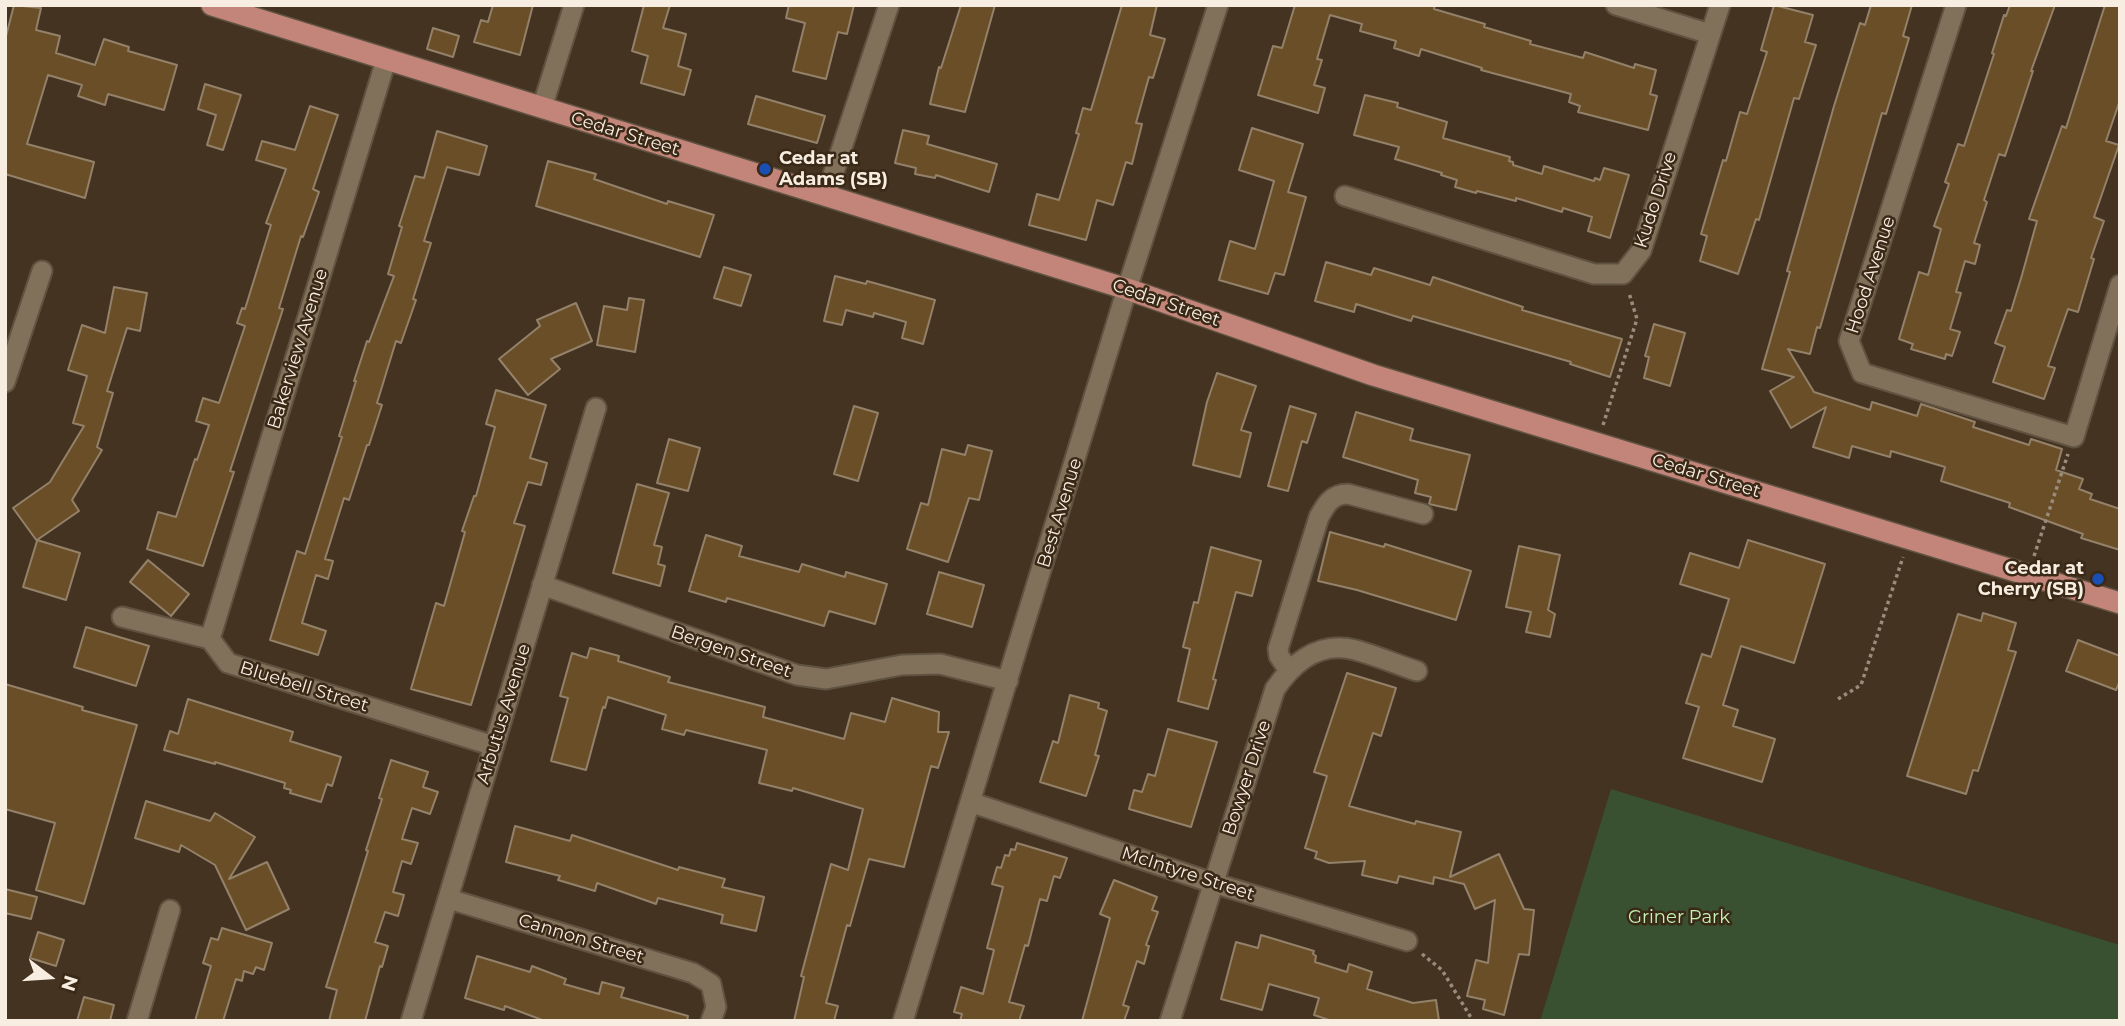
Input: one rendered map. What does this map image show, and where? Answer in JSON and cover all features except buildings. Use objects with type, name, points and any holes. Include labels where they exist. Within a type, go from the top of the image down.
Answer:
[{"type":"main road","name":"Cedar Street","points":[[212,5],[1127,289],[1373,375],[2120,603]]},
{"type":"street","points":[[542,108],[574,5]]},
{"type":"street","points":[[826,195],[890,5]]},
{"type":"street","name":"Best Avenue","points":[[903,1021],[1127,289],[1218,5]]},
{"type":"street","points":[[1616,5],[1710,34]]},
{"type":"street","name":"Kudo Drive","points":[[1345,196],[1594,274],[1623,274],[1641,251],[1720,5]]},
{"type":"street","name":"Hood Avenue","points":[[1956,5],[1849,341],[1862,373],[2074,437]]},
{"type":"street","name":"Bakerview Avenue","points":[[210,639],[386,60]]},
{"type":"street","points":[[5,382],[42,271]]},
{"type":"street","points":[[2074,437],[2120,285]]},
{"type":"street","name":"Arbutus Avenue","points":[[411,1021],[596,408]]},
{"type":"street","points":[[1417,671],[1343,648],[1324,651],[1303,659],[1289,669],[1279,656],[1278,649],[1319,517],[1329,501],[1339,494],[1348,494],[1423,514]]},
{"type":"street","name":"Bergen Street","points":[[542,585],[797,675],[826,679],[902,665],[940,664],[1008,681]]},
{"type":"street","points":[[122,617],[210,639]]},
{"type":"street","name":"Bluebell Street","points":[[210,639],[229,663],[494,746]]},
{"type":"street","name":"Bowyer Drive","points":[[1170,1021],[1275,689],[1289,669]]},
{"type":"street","name":"McIntyre Street","points":[[970,802],[1213,883],[1407,942]]},
{"type":"street","name":"Cannon Street","points":[[449,899],[693,972],[710,984],[716,1007],[711,1021]]},
{"type":"street","points":[[137,1021],[170,910]]},
{"type":"path","points":[[1597,443],[1637,318],[1629,293]]},
{"type":"path","points":[[2028,575],[2074,437]]},
{"type":"path","points":[[1838,699],[1861,685],[1909,538]]},
{"type":"path","points":[[1407,942],[1442,970],[1473,1021]]},
{"type":"green space","name":"Griner Park","points":[[1611,789],[2120,945],[2120,1021],[1540,1021]]},
{"type":"place","name":"Cedar at Adams (SB)","points":[[765,169]]},
{"type":"place","name":"Cedar at Cherry (SB)","points":[[2098,579]]}]
